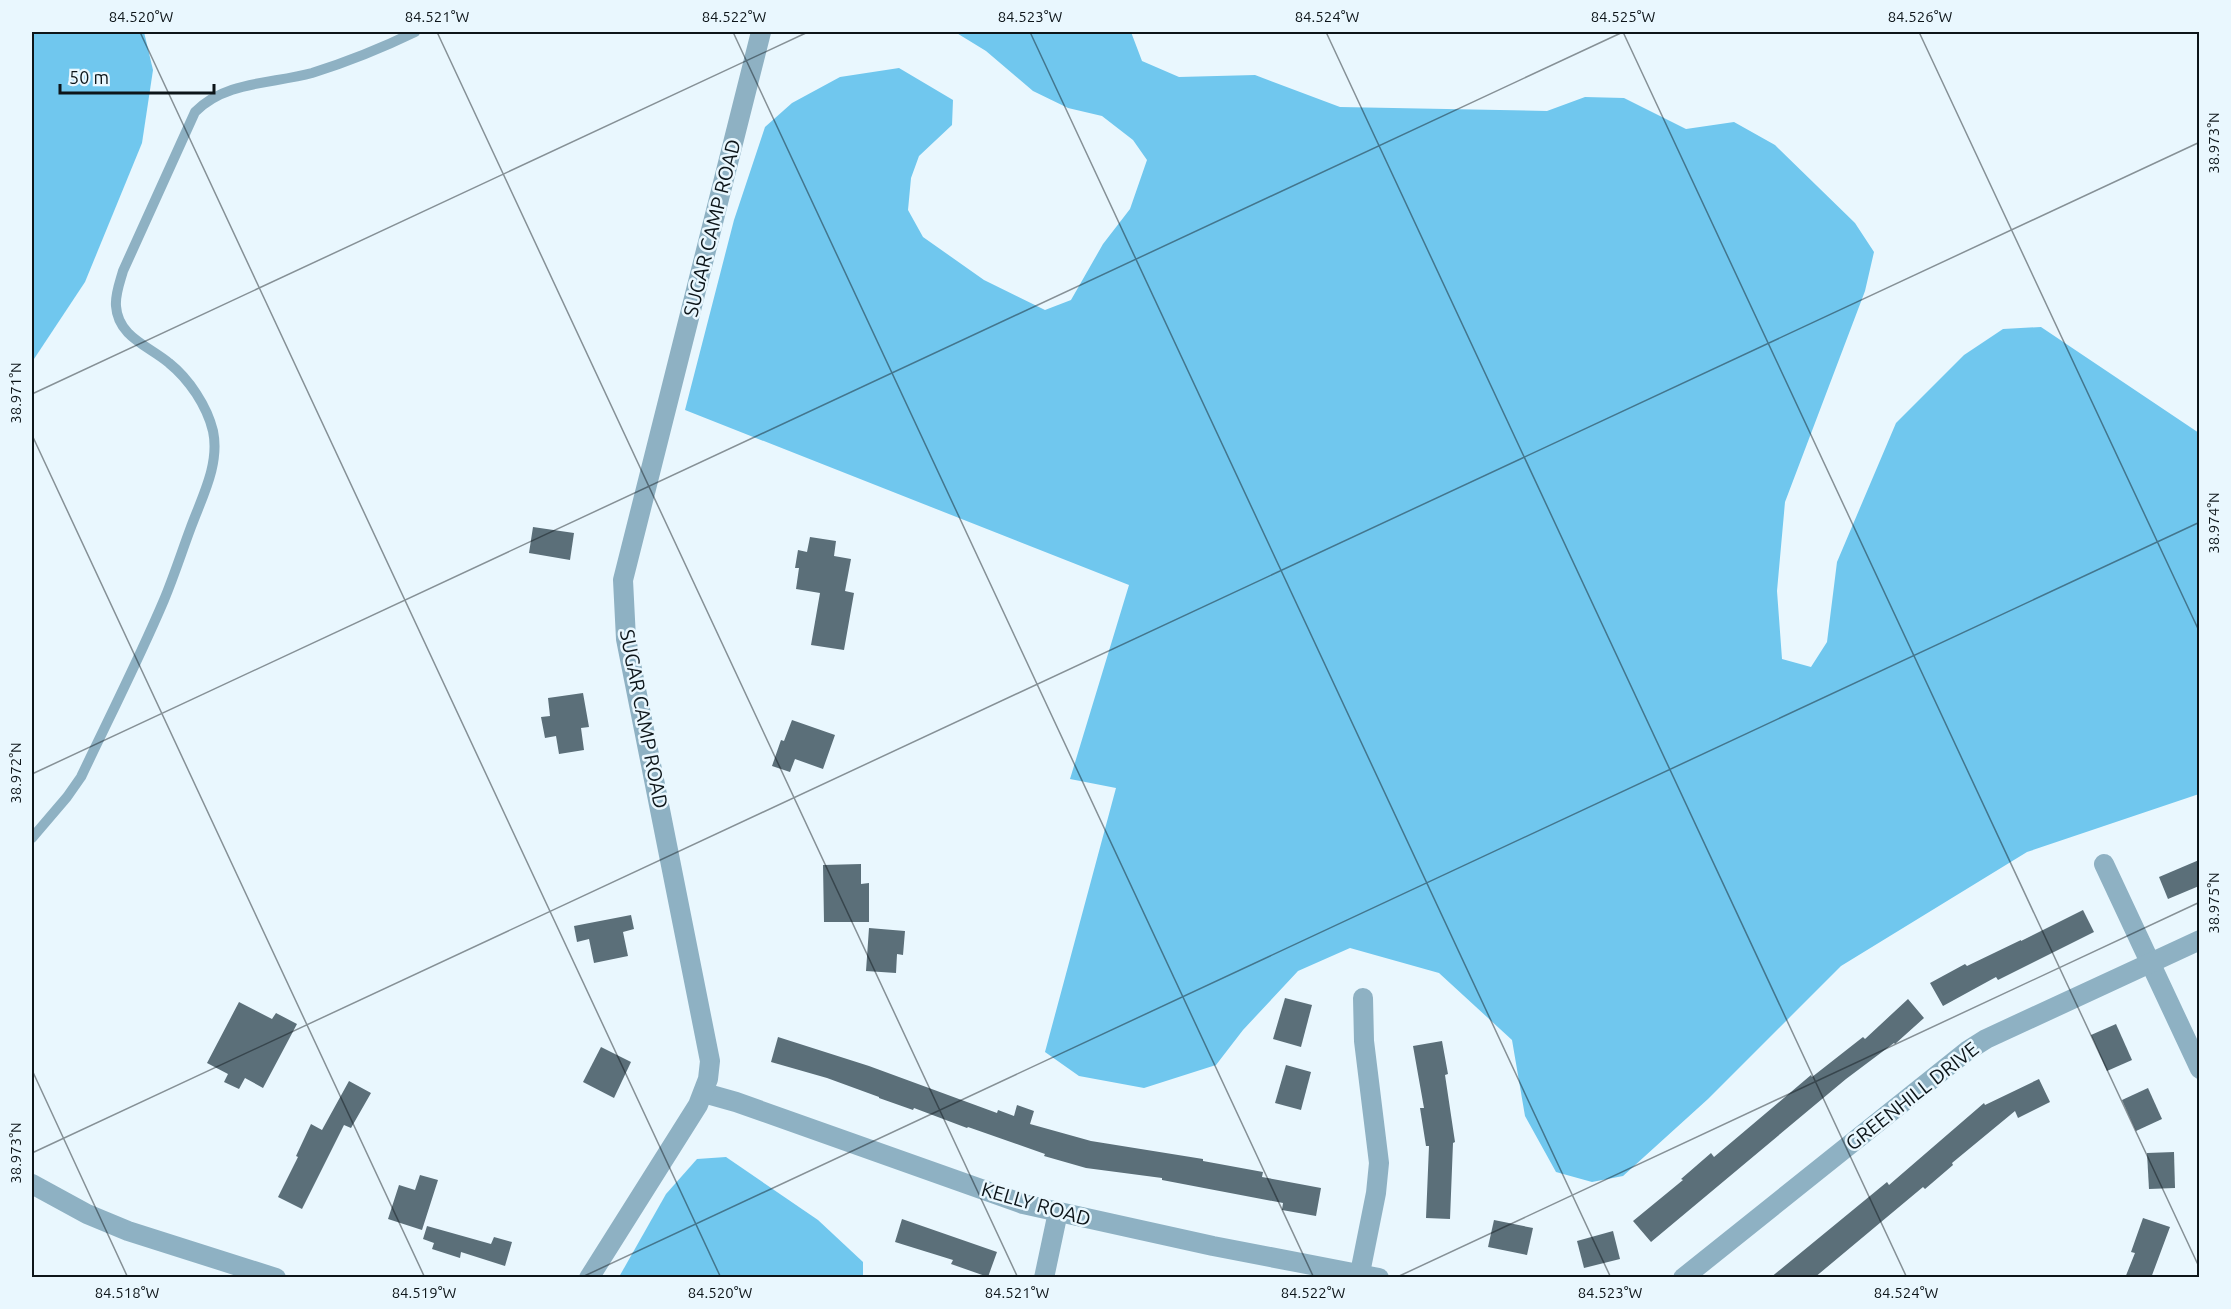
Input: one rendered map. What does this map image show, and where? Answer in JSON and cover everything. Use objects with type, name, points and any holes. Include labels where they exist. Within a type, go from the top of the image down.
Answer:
[{"type":"street","name":"SUGAR CAMP ROAD","points":[[589,1278],[619,1227],[698,1106],[708,1079],[710,1061],[626,639],[623,580],[761,32]]},
{"type":"street","points":[[2104,864],[2199,1069]]},
{"type":"street","name":"GREENHILL DRIVE","points":[[1683,1278],[1967,1051],[1986,1039],[2199,940]]},
{"type":"street","points":[[1363,998],[1364,1041],[1379,1163],[1369,1275]]},
{"type":"street","name":"KELLY ROAD","points":[[704,1093],[736,1102],[1023,1204],[1213,1246],[1369,1275]]},
{"type":"street","points":[[32,1184],[87,1214],[128,1231],[276,1278]]},
{"type":"street","points":[[1044,1278],[1058,1212]]},
{"type":"lane","points":[[32,838],[81,777],[165,599],[211,473],[214,449],[213,431],[205,409],[194,390],[171,364],[127,334],[116,307],[116,295],[123,271],[195,112],[207,100],[225,91],[311,73],[386,46],[415,32]]},
{"type":"shaded area","points":[[32,32],[144,32],[153,70],[142,143],[85,282],[32,362]]},
{"type":"shaded area","points":[[955,32],[1131,32],[1142,61],[1179,77],[1255,75],[1340,107],[1547,111],[1585,97],[1624,98],[1686,129],[1734,122],[1775,145],[1855,223],[1874,252],[1865,291],[1785,502],[1777,591],[1782,659],[1811,667],[1827,642],[1837,562],[1896,423],[1964,355],[2003,329],[2041,327],[2199,433],[2199,794],[2027,852],[1841,966],[1708,1099],[1623,1176],[1592,1182],[1556,1172],[1525,1116],[1512,1040],[1439,973],[1350,948],[1298,971],[1243,1030],[1216,1065],[1144,1088],[1079,1076],[1045,1052],[1116,788],[1070,779],[1129,585],[685,410],[734,220],[765,127],[792,103],[840,77],[899,68],[953,100],[952,125],[919,156],[911,178],[908,210],[923,237],[984,280],[1045,310],[1071,300],[1103,244],[1130,209],[1147,160],[1133,140],[1102,116],[1068,108],[1033,91],[986,51]]},
{"type":"shaded area","points":[[726,1157],[818,1220],[863,1262],[863,1277],[619,1277],[666,1194],[697,1159]]},
{"type":"building","points":[[533,527],[574,533],[570,560],[529,553]]},
{"type":"building","points":[[810,537],[836,541],[834,556],[851,559],[845,591],[854,593],[844,650],[811,645],[820,593],[796,589],[799,568],[795,568],[798,550],[807,552]]},
{"type":"building","points":[[583,693],[589,727],[581,728],[584,750],[559,754],[556,736],[545,738],[541,717],[550,716],[548,698]]},
{"type":"building","points":[[792,720],[835,735],[823,769],[795,759],[790,772],[772,766],[781,740],[784,741]]},
{"type":"building","points":[[2199,860],[2199,886],[2168,899],[2159,877]]},
{"type":"building","points":[[861,864],[861,884],[869,883],[869,922],[824,922],[823,865]]},
{"type":"building","points":[[2083,910],[2094,932],[1998,980],[1996,977],[1943,1006],[1930,983],[1965,964],[1967,966]]},
{"type":"building","points":[[631,915],[634,929],[623,932],[628,956],[594,963],[589,939],[577,942],[574,926]]},
{"type":"building","points":[[869,928],[905,931],[903,955],[897,954],[896,973],[866,971]]},
{"type":"building","points":[[1285,998],[1312,1005],[1301,1047],[1273,1039]]},
{"type":"building","points":[[1908,999],[1924,1018],[1895,1044],[1846,1079],[1651,1242],[1633,1221],[1683,1180],[1681,1179],[1711,1153],[1714,1157],[1811,1075],[1812,1077],[1863,1037],[1865,1039]]},
{"type":"building","points":[[239,1002],[272,1019],[276,1013],[297,1024],[263,1088],[245,1078],[239,1089],[224,1082],[228,1074],[207,1063]]},
{"type":"building","points":[[2116,1024],[2132,1060],[2107,1071],[2091,1035]]},
{"type":"building","points":[[778,1037],[869,1066],[997,1113],[998,1110],[1014,1116],[1017,1105],[1034,1111],[1030,1124],[1091,1141],[1203,1159],[1203,1161],[1263,1172],[1262,1177],[1321,1188],[1316,1216],[1282,1210],[1283,1203],[1162,1180],[1162,1178],[1086,1168],[1044,1156],[1045,1154],[914,1108],[913,1110],[827,1078],[771,1062]]},
{"type":"building","points":[[1442,1041],[1455,1142],[1453,1143],[1450,1219],[1426,1218],[1429,1146],[1426,1146],[1420,1108],[1424,1108],[1413,1046]]},
{"type":"building","points":[[601,1047],[631,1062],[614,1098],[583,1082]]},
{"type":"building","points":[[1286,1065],[1311,1072],[1301,1110],[1275,1103]]},
{"type":"building","points":[[2039,1079],[2050,1102],[2018,1118],[2015,1111],[1952,1163],[1953,1165],[1925,1189],[1923,1187],[1814,1278],[1770,1278],[1887,1182],[1889,1185],[1984,1103],[1985,1105]]},
{"type":"building","points":[[349,1081],[371,1093],[351,1128],[344,1125],[302,1209],[278,1197],[311,1124],[322,1130]]},
{"type":"building","points":[[2148,1088],[2162,1119],[2136,1131],[2122,1100]]},
{"type":"building","points":[[2174,1152],[2175,1188],[2149,1189],[2147,1153]]},
{"type":"building","points":[[420,1175],[438,1180],[422,1230],[388,1219],[399,1185],[415,1190]]},
{"type":"building","points":[[2143,1218],[2170,1227],[2151,1278],[2125,1278],[2135,1253],[2131,1252]]},
{"type":"building","points":[[902,1219],[997,1252],[988,1277],[951,1264],[953,1260],[895,1242]]},
{"type":"building","points":[[1494,1220],[1533,1228],[1527,1255],[1488,1247]]},
{"type":"building","points":[[427,1226],[491,1244],[494,1237],[512,1242],[505,1266],[461,1252],[460,1258],[432,1249],[434,1243],[423,1239]]},
{"type":"building","points":[[1613,1231],[1620,1259],[1584,1268],[1577,1241]]}]
